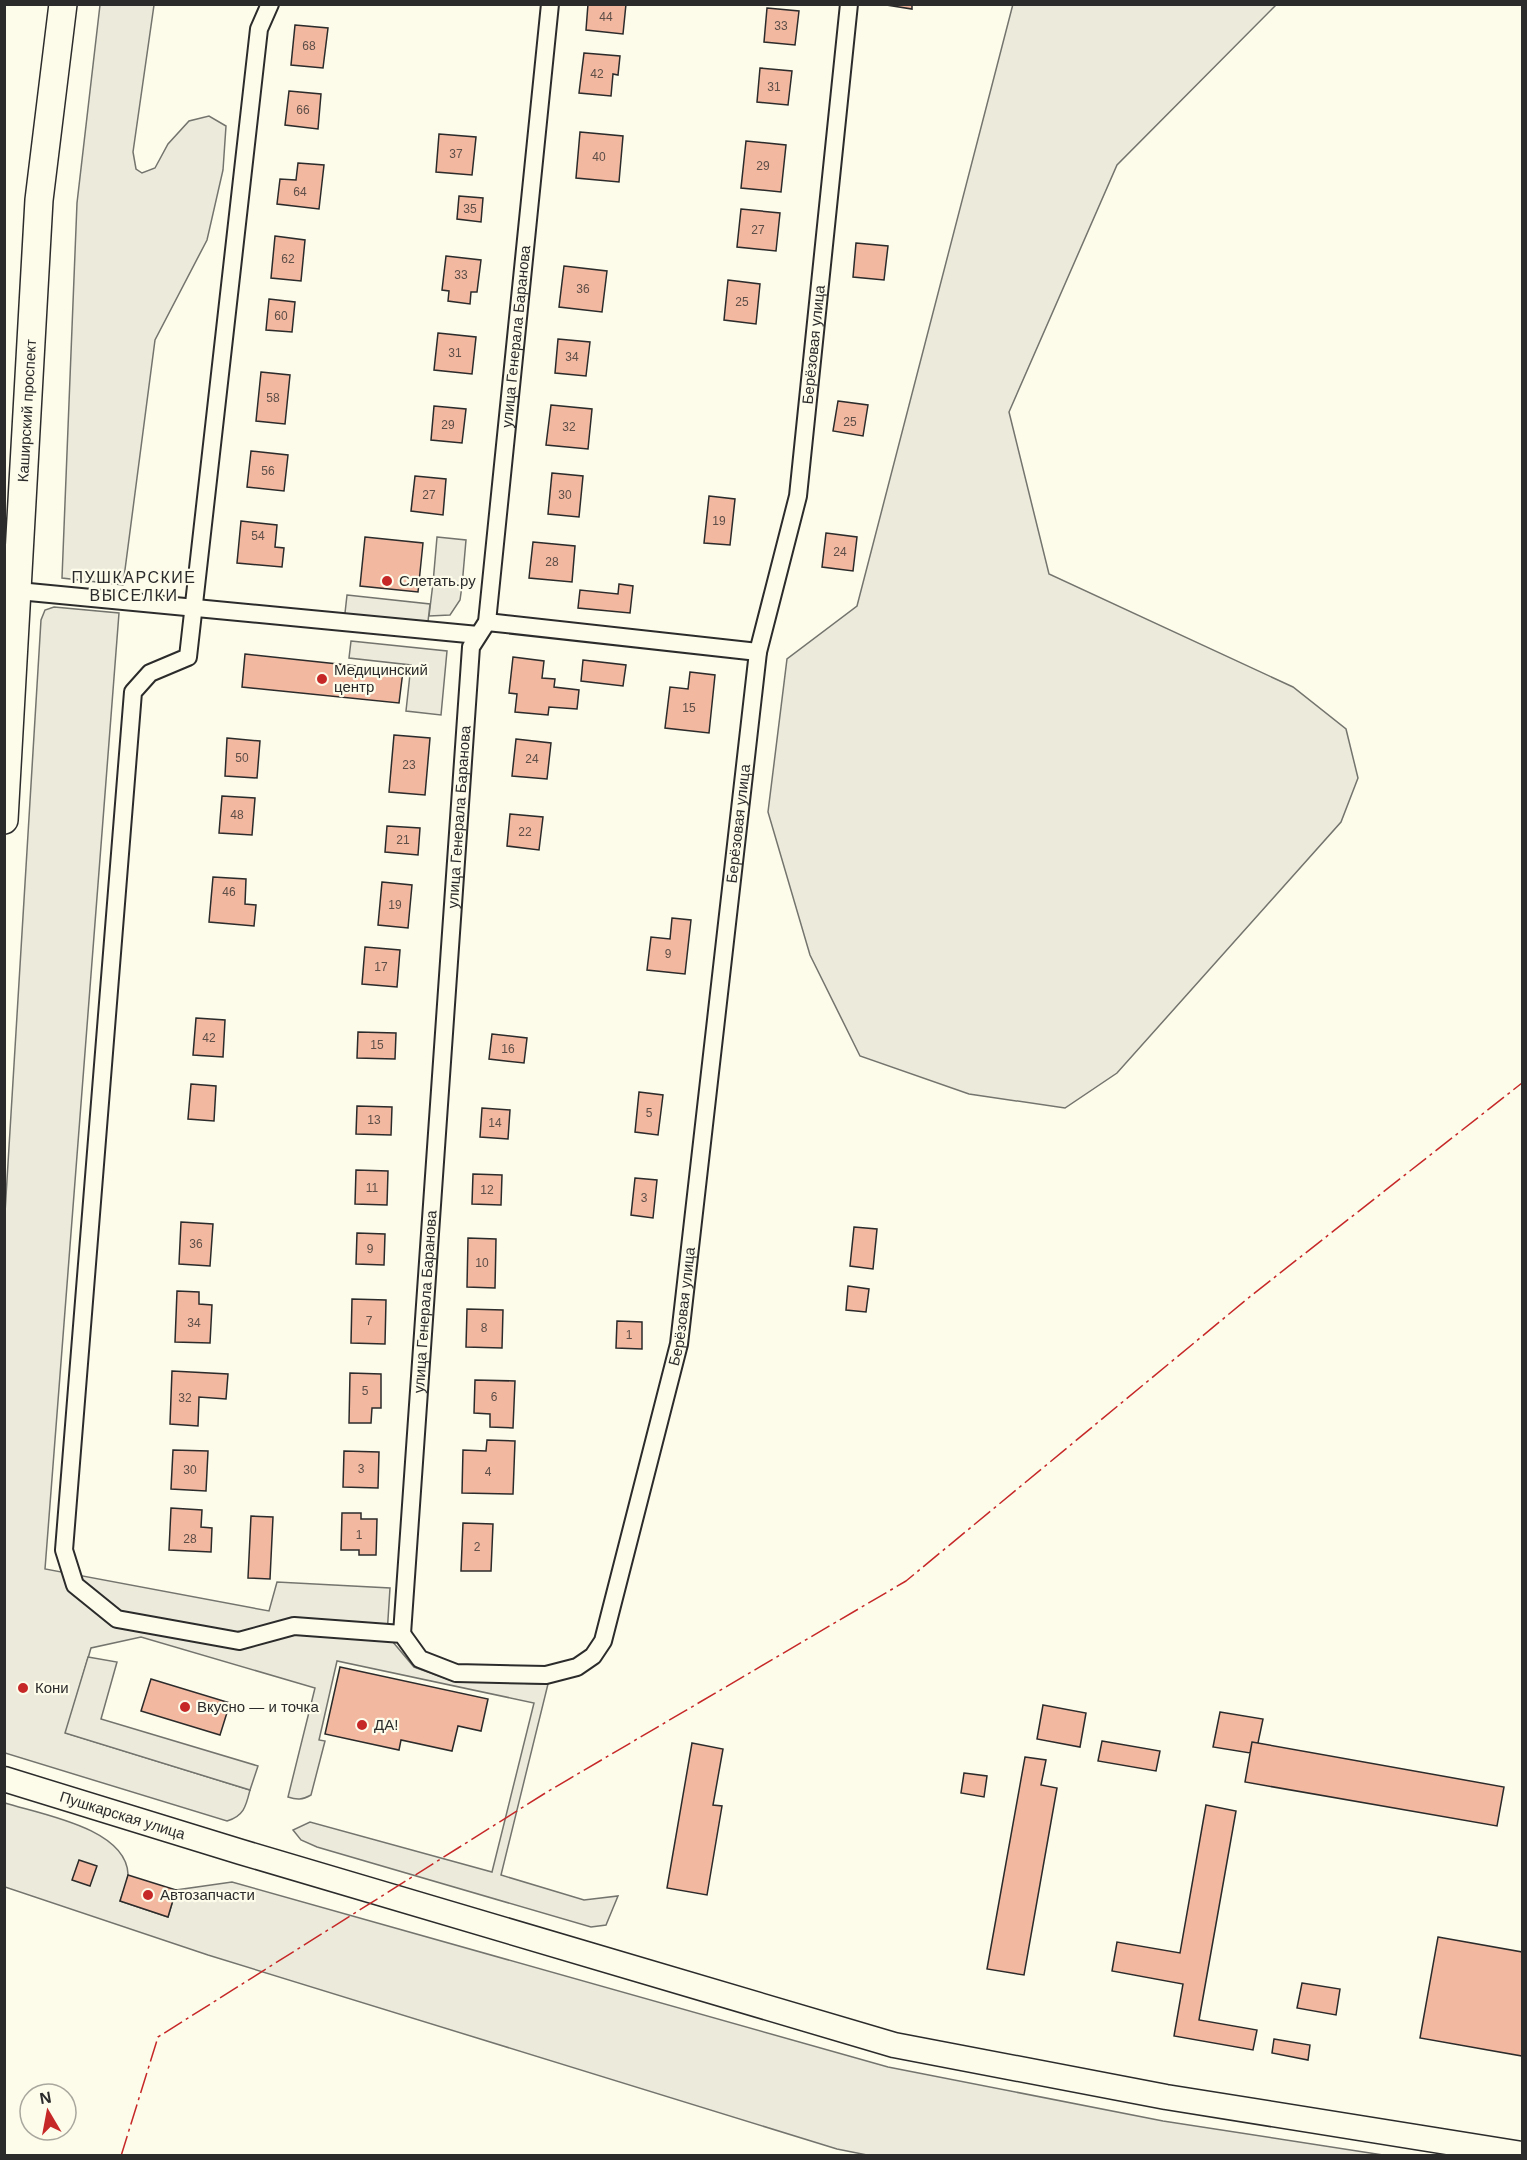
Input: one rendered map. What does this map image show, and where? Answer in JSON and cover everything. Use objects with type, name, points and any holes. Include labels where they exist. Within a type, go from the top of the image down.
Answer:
[{"type":"main road","name":"Каширский проспект","points":[[4,820],[10,590],[39,200],[63,4]]},
{"type":"main road","name":"Пушкарская улица","points":[[4,1779],[241,1852],[894,2044],[1166,2097],[1522,2154]]},
{"type":"street","points":[[270,4],[259,29],[188,657],[150,673],[133,692],[64,1550],[75,1585],[117,1619],[239,1641],[294,1626],[402,1634]]},
{"type":"street","name":"улица Генерала Баранова","points":[[402,1634],[471,647],[483,628],[550,4]]},
{"type":"street","name":"Берёзовая улица","points":[[402,1634],[420,1659],[456,1673],[546,1675],[577,1667],[593,1656],[603,1641],[679,1344],[758,652],[798,496],[849,4]]},
{"type":"street","points":[[10,590],[758,652]]},
{"type":"shaded area","points":[[1013,4],[1276,5],[1117,165],[1009,412],[1049,574],[1293,687],[1346,729],[1358,778],[1341,822],[1117,1073],[1065,1108],[969,1094],[860,1056],[810,955],[768,812],[787,659],[857,606]]},
{"type":"shaded area","points":[[100,5],[154,5],[133,152],[136,169],[142,173],[155,168],[168,144],[189,121],[209,116],[226,126],[223,170],[207,240],[155,340],[123,585],[62,578],[77,203]]},
{"type":"shaded area","points":[[437,537],[466,540],[462,586],[433,583]]},
{"type":"shaded area","points":[[433,583],[462,586],[460,600],[450,615],[429,616]]},
{"type":"shaded area","points":[[347,595],[430,604],[427,630],[344,622]]},
{"type":"shaded area","points":[[54,607],[119,613],[45,1569],[269,1611],[277,1582],[390,1588],[387,1635],[414,1667],[453,1681],[548,1684],[501,1875],[584,1900],[618,1896],[606,1925],[591,1927],[317,1847],[301,1840],[293,1830],[310,1822],[492,1872],[534,1703],[337,1661],[319,1740],[325,1741],[311,1795],[302,1799],[294,1799],[288,1797],[315,1688],[141,1637],[91,1648],[66,1733],[250,1790],[241,1813],[227,1821],[5,1753],[5,1213],[41,620],[45,610]]},
{"type":"shaded area","points":[[351,641],[447,651],[441,715],[406,711],[411,665],[349,658]]},
{"type":"shaded area","points":[[88,1657],[117,1662],[101,1719],[258,1766],[250,1790],[65,1733]]},
{"type":"shaded area","points":[[5,1803],[79,1825],[113,1845],[124,1858],[128,1874],[120,1901],[168,1917],[176,1890],[232,1882],[888,2067],[1163,2121],[1383,2155],[867,2155],[837,2149],[208,1955],[5,1887]]},
{"type":"building","points":[[588,4],[626,4],[623,34],[586,30]]},
{"type":"building","points":[[880,4],[912,4],[912,9]]},
{"type":"building","points":[[767,8],[799,11],[795,45],[764,42]]},
{"type":"building","points":[[295,25],[328,28],[323,68],[291,65]]},
{"type":"building","points":[[584,53],[620,56],[618,75],[613,74],[611,96],[579,93]]},
{"type":"building","points":[[760,68],[792,71],[788,105],[757,102]]},
{"type":"building","points":[[289,91],[321,94],[318,129],[285,125]]},
{"type":"building","points":[[580,132],[623,136],[619,182],[576,178]]},
{"type":"building","points":[[439,134],[476,137],[472,175],[436,172]]},
{"type":"building","points":[[746,141],[786,145],[781,192],[741,188]]},
{"type":"building","points":[[298,163],[324,165],[319,209],[277,204],[280,179],[296,180]]},
{"type":"building","points":[[459,196],[483,198],[481,222],[457,219]]},
{"type":"building","points":[[741,209],[780,213],[776,251],[737,247]]},
{"type":"building","points":[[275,236],[305,240],[301,281],[271,278]]},
{"type":"building","points":[[856,243],[888,246],[884,280],[853,277]]},
{"type":"building","points":[[446,256],[481,260],[477,292],[471,292],[470,304],[448,301],[449,291],[442,290]]},
{"type":"building","points":[[564,266],[607,271],[602,312],[559,307]]},
{"type":"building","points":[[728,280],[760,284],[756,324],[724,320]]},
{"type":"building","points":[[269,299],[295,302],[292,332],[266,330]]},
{"type":"building","points":[[438,333],[476,337],[472,374],[434,370]]},
{"type":"building","points":[[558,339],[590,342],[586,376],[555,373]]},
{"type":"building","points":[[261,372],[290,375],[285,424],[256,421]]},
{"type":"building","points":[[838,401],[868,405],[863,436],[833,431]]},
{"type":"building","points":[[551,405],[592,409],[588,449],[546,445]]},
{"type":"building","points":[[434,406],[466,409],[462,443],[431,440]]},
{"type":"building","points":[[251,451],[288,455],[284,491],[247,487]]},
{"type":"building","points":[[552,473],[583,476],[579,517],[548,514]]},
{"type":"building","points":[[415,476],[446,479],[443,515],[411,511]]},
{"type":"building","points":[[709,496],[735,499],[730,545],[704,543]]},
{"type":"building","points":[[241,521],[277,525],[275,547],[284,548],[282,567],[237,563]]},
{"type":"building","points":[[826,533],[857,537],[853,571],[822,567]]},
{"type":"building","points":[[365,537],[423,543],[418,592],[360,586]]},
{"type":"building","points":[[533,542],[575,546],[572,582],[529,578]]},
{"type":"building","points":[[619,584],[633,586],[630,613],[578,608],[580,590],[618,594]]},
{"type":"building","name":"Медицинский центр","points":[[245,654],[403,671],[399,703],[242,687]]},
{"type":"building","points":[[513,657],[544,661],[542,678],[555,679],[554,687],[579,690],[577,709],[549,707],[548,715],[515,712],[517,694],[509,693]]},
{"type":"building","points":[[583,660],[626,665],[623,686],[581,681]]},
{"type":"building","points":[[690,672],[715,675],[709,733],[665,728],[670,687],[688,689]]},
{"type":"building","points":[[394,735],[430,738],[425,795],[389,792]]},
{"type":"building","points":[[227,738],[260,741],[257,778],[225,776]]},
{"type":"building","points":[[516,739],[551,743],[547,779],[512,776]]},
{"type":"building","points":[[222,796],[255,798],[252,835],[219,833]]},
{"type":"building","points":[[510,814],[543,817],[539,850],[507,846]]},
{"type":"building","points":[[387,826],[420,828],[418,855],[385,852]]},
{"type":"building","points":[[213,877],[246,879],[245,904],[256,905],[254,926],[209,922]]},
{"type":"building","points":[[382,882],[412,885],[408,928],[378,925]]},
{"type":"building","points":[[672,918],[691,920],[685,974],[647,970],[651,937],[670,939]]},
{"type":"building","points":[[365,947],[400,950],[397,987],[362,984]]},
{"type":"building","points":[[196,1018],[225,1020],[223,1057],[193,1055]]},
{"type":"building","points":[[358,1032],[396,1033],[395,1059],[357,1058]]},
{"type":"building","points":[[492,1034],[527,1038],[524,1063],[489,1059]]},
{"type":"building","points":[[191,1084],[216,1086],[214,1121],[188,1119]]},
{"type":"building","points":[[639,1092],[663,1095],[658,1135],[635,1132]]},
{"type":"building","points":[[357,1106],[392,1107],[391,1135],[356,1134]]},
{"type":"building","points":[[482,1108],[510,1110],[508,1139],[480,1137]]},
{"type":"building","points":[[356,1170],[388,1171],[387,1205],[355,1204]]},
{"type":"building","points":[[473,1174],[502,1175],[501,1205],[472,1204]]},
{"type":"building","points":[[635,1178],[657,1180],[653,1218],[631,1215]]},
{"type":"building","points":[[181,1222],[213,1224],[210,1266],[179,1264]]},
{"type":"building","points":[[854,1227],[877,1229],[873,1269],[850,1266]]},
{"type":"building","points":[[357,1233],[385,1234],[384,1265],[356,1264]]},
{"type":"building","points":[[468,1238],[496,1239],[495,1288],[467,1287]]},
{"type":"building","points":[[848,1286],[869,1289],[866,1312],[846,1310]]},
{"type":"building","points":[[177,1291],[199,1292],[199,1304],[212,1305],[210,1343],[175,1342]]},
{"type":"building","points":[[352,1299],[386,1300],[385,1344],[351,1343]]},
{"type":"building","points":[[467,1309],[503,1310],[502,1348],[466,1347]]},
{"type":"building","points":[[617,1321],[642,1322],[642,1349],[616,1348]]},
{"type":"building","points":[[172,1371],[228,1374],[226,1399],[199,1397],[198,1426],[170,1424]]},
{"type":"building","points":[[350,1373],[381,1374],[381,1408],[372,1408],[371,1423],[349,1423]]},
{"type":"building","points":[[475,1380],[515,1381],[513,1428],[490,1427],[490,1414],[474,1413]]},
{"type":"building","points":[[487,1440],[515,1441],[513,1494],[462,1493],[463,1450],[486,1451]]},
{"type":"building","points":[[173,1450],[208,1451],[206,1491],[171,1489]]},
{"type":"building","points":[[344,1451],[379,1452],[378,1488],[343,1487]]},
{"type":"building","points":[[171,1508],[202,1510],[201,1527],[212,1528],[211,1552],[169,1550]]},
{"type":"building","points":[[342,1513],[361,1513],[361,1519],[377,1519],[376,1555],[359,1555],[359,1550],[341,1550]]},
{"type":"building","points":[[251,1516],[273,1517],[270,1579],[248,1578]]},
{"type":"building","points":[[463,1523],[493,1524],[491,1571],[461,1571]]},
{"type":"building","points":[[340,1667],[488,1699],[481,1731],[458,1726],[452,1751],[401,1740],[399,1750],[325,1734]]},
{"type":"building","name":"Вкусно — и точка","points":[[151,1679],[230,1703],[220,1735],[141,1711]]},
{"type":"building","points":[[1043,1705],[1086,1713],[1080,1747],[1037,1739]]},
{"type":"building","points":[[1220,1712],[1263,1719],[1258,1743],[1252,1742],[1250,1753],[1213,1747]]},
{"type":"building","points":[[1102,1741],[1160,1751],[1156,1771],[1098,1761]]},
{"type":"building","points":[[1252,1742],[1504,1787],[1497,1826],[1245,1782]]},
{"type":"building","points":[[692,1743],[723,1749],[713,1805],[722,1806],[707,1895],[667,1888]]},
{"type":"building","points":[[1025,1757],[1046,1760],[1041,1785],[1057,1788],[1024,1975],[987,1969]]},
{"type":"building","points":[[964,1773],[987,1776],[984,1797],[961,1793]]},
{"type":"building","points":[[1206,1805],[1236,1811],[1199,2020],[1257,2030],[1253,2050],[1174,2036],[1183,1984],[1112,1971],[1117,1942],[1180,1953]]},
{"type":"building","points":[[79,1860],[97,1866],[90,1886],[72,1880]]},
{"type":"building","name":"Автозапчасти","points":[[128,1875],[176,1890],[168,1917],[120,1901]]},
{"type":"building","points":[[1438,1937],[1522,1952],[1522,2056],[1420,2038]]},
{"type":"building","points":[[1302,1983],[1340,1989],[1336,2015],[1297,2008]]},
{"type":"building","points":[[1274,2039],[1310,2045],[1308,2060],[1272,2053]]},
{"type":"power","points":[[121,2156],[158,2037],[547,1792],[906,1581],[1252,1295],[1522,1083]]},
{"type":"place","name":"Слетать.ру","points":[[387,581]]},
{"type":"place","name":"Медицинский центр","points":[[322,679]]},
{"type":"place","name":"Кони","points":[[23,1688]]},
{"type":"place","name":"Вкусно — и точка","points":[[185,1707]]},
{"type":"place","name":"ДА!","points":[[362,1725]]},
{"type":"place","name":"Автозапчасти","points":[[148,1895]]},
{"type":"district","name":"ПУШКАРСКИЕ ВЫСЕЛКИ","points":[[134,586]]}]
